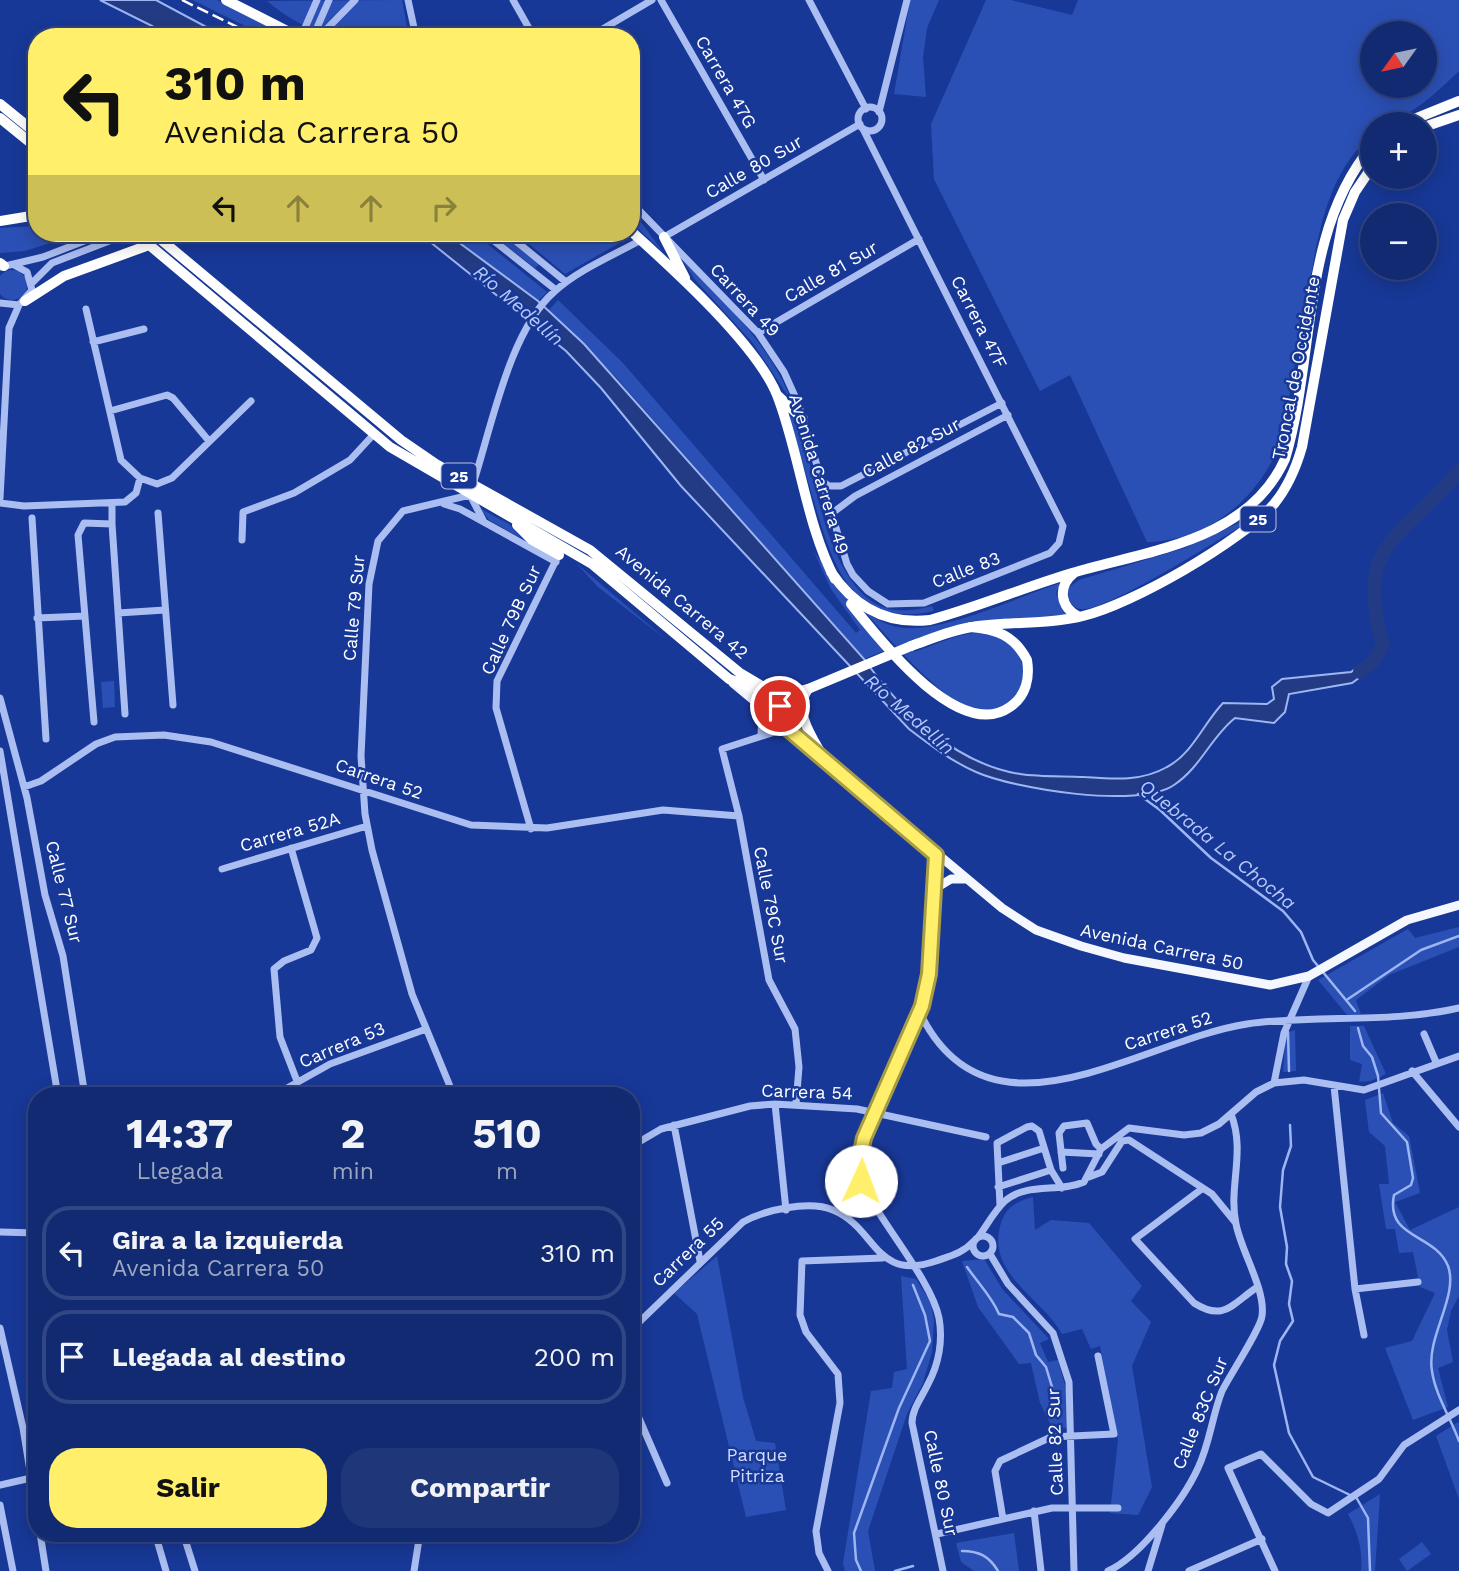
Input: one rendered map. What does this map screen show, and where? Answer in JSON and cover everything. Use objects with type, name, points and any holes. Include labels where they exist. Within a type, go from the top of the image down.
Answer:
[{"type":"highway","points":[[226,0],[282,28]]},
{"type":"highway","points":[[1432,112],[1459,101]]},
{"type":"highway","points":[[0,104],[28,127]]},
{"type":"highway","points":[[1437,123],[1459,115]]},
{"type":"highway","points":[[0,118],[28,141]]},
{"type":"highway","name":"Troncal de Occidente","points":[[831,572],[863,607],[894,620],[920,621],[1196,538],[1239,516],[1271,485],[1290,444],[1329,222],[1345,184],[1360,162]]},
{"type":"highway","name":"Troncal de Occidente","points":[[783,694],[807,689],[911,646],[970,627],[1079,617],[1123,603],[1190,565],[1262,516],[1283,492],[1302,447],[1340,230],[1360,185]]},
{"type":"highway","points":[[0,221],[28,216]]},
{"type":"highway","points":[[664,237],[689,287]]},
{"type":"highway","name":"Avenida Carrera 49","points":[[641,240],[756,359],[777,394],[831,572]]},
{"type":"highway","name":"Avenida Carrera 42","points":[[145,242],[374,434],[406,457],[520,510],[590,550],[740,673],[758,686],[783,694]]},
{"type":"highway","name":"Avenida Carrera 42","points":[[164,242],[388,430],[508,516],[549,539],[559,555],[604,573],[729,680],[752,690],[783,694]]},
{"type":"highway","points":[[22,303],[64,276],[149,245]]},
{"type":"highway","points":[[777,394],[803,419]]},
{"type":"highway","points":[[520,510],[549,539]]},
{"type":"highway","points":[[508,516],[533,540],[559,555]]},
{"type":"highway","points":[[1079,617],[1067,608],[1062,593],[1067,579],[1080,571]]},
{"type":"highway","points":[[831,572],[845,595],[887,647],[926,684],[965,711],[977,715],[1000,713],[1018,700],[1024,690],[1027,660],[1013,640],[1002,632],[970,627]]},
{"type":"highway","points":[[807,689],[802,701],[803,716],[826,762]]},
{"type":"main road","name":"Avenida Carrera 50","points":[[729,680],[965,879],[1036,930],[1092,950],[1270,985],[1312,975],[1407,920],[1459,905]]},
{"type":"main road","points":[[783,694],[780,710],[787,728]]},
{"type":"main road","points":[[936,888],[950,878],[965,879]]},
{"type":"street","points":[[304,28],[317,0]]},
{"type":"street","points":[[319,28],[329,0]]},
{"type":"street","points":[[325,28],[355,0]]},
{"type":"street","points":[[408,0],[414,28]]},
{"type":"street","points":[[513,0],[529,28]]},
{"type":"street","points":[[604,28],[652,0]]},
{"type":"street","name":"Carrera 47G","points":[[661,0],[764,180]]},
{"type":"street","points":[[809,0],[866,109],[879,112]]},
{"type":"street","points":[[866,109],[860,114],[862,127],[877,129],[882,119],[879,112],[907,0]]},
{"type":"street","name":"Calle 80 Sur","points":[[664,237],[862,127]]},
{"type":"street","name":"Carrera 47F","points":[[862,127],[1061,520],[1063,531]]},
{"type":"street","name":"Carrera 49","points":[[640,212],[758,333],[785,372],[803,419],[847,564],[867,591]]},
{"type":"street","name":"Calle 81 Sur","points":[[758,333],[919,239]]},
{"type":"street","points":[[4,265],[43,257],[81,242]]},
{"type":"street","points":[[0,498],[9,328],[32,283],[52,263],[107,242]]},
{"type":"street","points":[[495,242],[556,290]]},
{"type":"street","points":[[517,242],[566,282]]},
{"type":"street","points":[[485,523],[471,489],[522,334],[545,300],[566,282],[637,242]]},
{"type":"street","points":[[535,273],[544,263]]},
{"type":"street","points":[[4,265],[22,267],[32,283]]},
{"type":"street","points":[[0,303],[22,303]]},
{"type":"street","points":[[86,309],[121,460],[140,478],[164,483],[251,401]]},
{"type":"street","points":[[93,342],[144,329]]},
{"type":"street","points":[[110,411],[167,395],[173,398],[209,441]]},
{"type":"street","name":"Calle 82 Sur","points":[[821,481],[829,486],[841,486],[1002,403]]},
{"type":"street","name":"Calle 82 Sur","points":[[831,514],[855,496],[1008,415]]},
{"type":"street","points":[[242,540],[243,512],[294,493],[350,460],[374,434]]},
{"type":"street","points":[[0,503],[125,502],[136,493],[140,478]]},
{"type":"street","name":"Calle 79 Sur","points":[[450,1087],[408,983],[367,826],[363,789],[369,584],[374,552],[382,533],[403,511],[440,503],[471,489]]},
{"type":"street","points":[[440,503],[455,506],[485,523],[559,555]]},
{"type":"street","points":[[112,504],[125,713]]},
{"type":"street","points":[[158,513],[173,705]]},
{"type":"street","points":[[32,518],[46,739]]},
{"type":"street","points":[[94,722],[79,530],[89,523],[112,524]]},
{"type":"street","name":"Calle 83","points":[[867,591],[888,604],[899,606],[924,603],[1050,553],[1059,543],[1063,531]]},
{"type":"street","name":"Calle 79B Sur","points":[[531,829],[496,708],[495,692],[497,681],[559,555]]},
{"type":"street","points":[[118,613],[165,610]]},
{"type":"street","points":[[37,618],[85,616]]},
{"type":"street","name":"Calle 77 Sur","points":[[0,698],[24,787],[41,876],[63,956],[84,1087]]},
{"type":"street","points":[[762,707],[761,736],[787,728]]},
{"type":"street","name":"Carrera 52","points":[[24,787],[41,781],[96,744],[115,737],[151,735],[211,742],[471,825],[531,829],[578,825],[663,810],[739,816]]},
{"type":"street","name":"Calle 79C Sur","points":[[761,736],[722,749],[739,816],[769,980],[795,1029],[799,1067],[796,1104]]},
{"type":"street","name":"Calle 77 Sur","points":[[0,751],[56,1087]]},
{"type":"street","name":"Carrera 52A","points":[[222,869],[367,826]]},
{"type":"street","points":[[291,848],[317,938],[311,950],[284,961],[274,969],[280,1037],[297,1081]]},
{"type":"street","name":"Calle 80 Sur","points":[[936,855],[929,974],[919,1011],[874,1113],[859,1161],[861,1181],[916,1268],[934,1303],[940,1330],[935,1370],[915,1409],[912,1423],[943,1571]]},
{"type":"street","points":[[1274,1083],[1279,1068],[1281,1041],[1289,1019],[1312,975]]},
{"type":"street","name":"Carrera 52","points":[[919,1011],[940,1046],[965,1065],[986,1077],[1025,1085],[1094,1072],[1232,1027],[1289,1019],[1418,1015],[1459,1008]]},
{"type":"street","name":"Carrera 53","points":[[288,1087],[349,1056],[426,1028]]},
{"type":"street","points":[[1424,1034],[1436,1062]]},
{"type":"street","points":[[1089,1177],[1100,1152],[1129,1128],[1191,1135],[1208,1130],[1256,1092],[1274,1083],[1304,1080],[1356,1090],[1371,1089],[1436,1062],[1459,1056]]},
{"type":"street","points":[[1412,1071],[1459,1127]]},
{"type":"street","points":[[1334,1086],[1355,1289],[1364,1335]]},
{"type":"street","points":[[775,1104],[786,1210]]},
{"type":"street","name":"Carrera 54","points":[[640,1141],[653,1132],[674,1125],[750,1106],[775,1104],[874,1113],[986,1137]]},
{"type":"street","name":"Calle 83C Sur","points":[[1165,1519],[1204,1453],[1222,1393],[1260,1324],[1262,1304],[1235,1222],[1239,1141],[1231,1114]]},
{"type":"street","points":[[1063,1168],[1060,1128],[1082,1123],[1091,1128],[1092,1137],[1100,1152]]},
{"type":"street","points":[[674,1125],[700,1261]]},
{"type":"street","points":[[1000,1205],[997,1143],[1027,1127],[1032,1126],[1039,1131],[1051,1170],[1062,1188]]},
{"type":"street","points":[[828,1571],[819,1553],[816,1531],[840,1403],[838,1374],[806,1332],[800,1315],[802,1261],[884,1258],[916,1268],[960,1252],[976,1239],[1000,1205],[1021,1191],[1076,1186],[1102,1172],[1126,1139],[1217,1198],[1235,1222]]},
{"type":"street","points":[[998,1163],[1044,1148]]},
{"type":"street","points":[[1060,1152],[1100,1152]]},
{"type":"street","points":[[999,1187],[1051,1170]]},
{"type":"street","points":[[1203,1188],[1135,1238],[1194,1303],[1215,1313],[1224,1311],[1256,1288]]},
{"type":"street","name":"Carrera 55","points":[[640,1321],[743,1222],[760,1214],[815,1206],[835,1210],[854,1225],[884,1258]]},
{"type":"street","points":[[960,1252],[990,1254],[992,1218]]},
{"type":"street","points":[[0,1232],[28,1233]]},
{"type":"street","points":[[976,1239],[986,1236],[992,1241]]},
{"type":"street","points":[[976,1239],[973,1248],[978,1255]]},
{"type":"street","name":"Calle 82 Sur","points":[[990,1254],[1008,1284],[1053,1333],[1071,1391],[1074,1571]]},
{"type":"street","points":[[1355,1289],[1419,1282]]},
{"type":"street","points":[[0,1328],[28,1459]]},
{"type":"street","points":[[1003,1519],[995,1465],[1041,1440],[1114,1434],[1098,1356]]},
{"type":"street","points":[[1275,1571],[1228,1468],[1261,1454],[1323,1513],[1344,1504],[1367,1489],[1380,1479],[1404,1445],[1457,1412]]},
{"type":"street","points":[[640,1421],[667,1483]]},
{"type":"street","points":[[0,1485],[28,1479]]},
{"type":"street","points":[[0,1505],[13,1571]]},
{"type":"street","points":[[937,1534],[1034,1511],[1073,1507],[1118,1508]]},
{"type":"street","points":[[1034,1511],[1041,1571]]},
{"type":"street","points":[[1108,1571],[1130,1556],[1165,1519]]},
{"type":"street","points":[[1148,1571],[1165,1519]]},
{"type":"street","points":[[1189,1571],[1262,1539]]},
{"type":"street","points":[[41,1542],[46,1571]]},
{"type":"street","points":[[158,1542],[166,1571]]},
{"type":"street","points":[[186,1542],[195,1571]]},
{"type":"street","points":[[414,1571],[419,1542]]},
{"type":"green space","points":[[193,0],[217,0],[272,28],[249,28]]},
{"type":"green space","points":[[402,0],[407,28],[311,28],[285,15],[267,1]]},
{"type":"green space","points":[[910,0],[939,0],[927,28],[923,57],[926,97],[894,94]]},
{"type":"green space","points":[[986,0],[1011,0],[1072,15],[1078,0],[1459,0],[1459,71],[1437,91],[1437,21],[1360,21],[1360,98],[1429,98],[1410,112],[1360,112],[1360,147],[1342,172],[1332,193],[1318,240],[1282,438],[1261,479],[1247,496],[1212,524],[1192,533],[1170,540],[1147,542],[1070,375],[1040,391],[934,179],[931,124]]},
{"type":"green space","points":[[640,221],[663,252],[640,230]]},
{"type":"green space","points":[[28,226],[28,242],[53,242],[25,251],[0,253],[0,228]]},
{"type":"green space","points":[[458,242],[485,242],[547,292],[538,301]]},
{"type":"green space","points":[[502,242],[512,242],[540,264],[535,268]]},
{"type":"green space","points":[[527,242],[621,242],[565,274]]},
{"type":"green space","points":[[683,261],[731,309],[759,343],[783,381],[792,402],[752,342],[696,281]]},
{"type":"green space","points":[[6,271],[18,271],[26,279],[26,291],[18,299],[6,299],[-1,293],[-1,277]]},
{"type":"green space","points":[[558,300],[623,363],[856,633],[860,630],[831,589],[814,552],[886,650],[864,659],[614,375],[548,311]]},
{"type":"green space","points":[[789,416],[801,422],[827,529],[838,557],[852,581],[868,599],[889,609],[911,610],[932,606],[934,611],[906,614],[884,611],[866,602],[851,588],[830,551]]},
{"type":"green space","points":[[481,509],[509,524],[521,538],[489,520]]},
{"type":"green space","points":[[1243,521],[1245,524],[1187,559],[1112,600],[1080,609],[1070,601],[1068,588],[1079,580],[1185,548]]},
{"type":"green space","points":[[576,563],[668,641],[598,587]]},
{"type":"green space","points":[[1060,583],[1056,594],[1067,615],[967,623],[909,641],[914,652],[976,633],[998,636],[1012,645],[1021,659],[1023,675],[1019,690],[1010,703],[996,711],[977,711],[949,696],[917,668],[865,612],[894,626],[922,628],[961,619]]},
{"type":"green space","points":[[114,681],[115,707],[103,708],[101,682]]},
{"type":"green space","points":[[1459,927],[1459,947],[1389,975],[1356,1000],[1361,1014],[1348,1016],[1318,980],[1408,929],[1415,938]]},
{"type":"green space","points":[[1350,1026],[1364,1026],[1386,1074],[1371,1081],[1359,1082],[1362,1064],[1350,1060]]},
{"type":"green space","points":[[1295,1030],[1296,1071],[1283,1072],[1286,1033]]},
{"type":"green space","points":[[1383,1093],[1393,1123],[1409,1136],[1420,1193],[1395,1202],[1410,1230],[1459,1207],[1459,1296],[1451,1311],[1447,1330],[1453,1362],[1438,1368],[1448,1407],[1413,1420],[1385,1348],[1412,1341],[1435,1293],[1420,1287],[1413,1252],[1399,1253],[1395,1229],[1386,1229],[1379,1184],[1389,1184],[1385,1146],[1369,1132],[1365,1100]]},
{"type":"green space","points":[[1033,1197],[1035,1230],[1051,1220],[1089,1223],[1142,1286],[1131,1301],[1151,1322],[1132,1366],[1152,1487],[1138,1515],[1110,1513],[1118,1440],[1100,1346],[1091,1349],[1082,1329],[1062,1334],[1018,1284],[1001,1257],[998,1241],[1003,1217],[1022,1200]]},
{"type":"green space","name":"Parque Pitriza","points":[[717,1256],[743,1397],[756,1441],[775,1443],[786,1510],[746,1517],[697,1314],[674,1293]]},
{"type":"green space","points":[[984,1259],[1003,1290],[1049,1339],[1040,1343],[1048,1362],[1058,1360],[1067,1393],[1068,1428],[1053,1429],[1040,1403],[1031,1363],[1019,1364],[978,1307],[962,1261]]},
{"type":"green space","points":[[901,1276],[916,1279],[931,1303],[934,1321],[932,1352],[923,1383],[907,1414],[868,1531],[875,1571],[845,1571],[843,1563],[871,1391],[892,1388],[894,1372],[907,1369]]},
{"type":"green space","points":[[1458,1422],[1459,1424],[1459,1499],[1436,1436]]},
{"type":"green space","points":[[1380,1494],[1375,1571],[1361,1571],[1359,1542],[1348,1514]]},
{"type":"green space","points":[[1014,1533],[1019,1571],[974,1571],[961,1562],[956,1543]]},
{"type":"green space","points":[[1422,1542],[1431,1554],[1407,1571],[1399,1559]]},
{"type":"water","points":[[100,0],[156,0],[208,28],[156,28]]},
{"type":"water","points":[[430,242],[458,242],[538,301],[584,344],[864,659],[894,697],[931,732],[952,747],[996,768],[1028,775],[1116,779],[1147,775],[1167,767],[1184,754],[1223,703],[1267,704],[1274,699],[1272,687],[1282,679],[1351,672],[1370,658],[1375,666],[1352,683],[1289,694],[1285,712],[1274,723],[1235,718],[1183,778],[1157,792],[1106,796],[1076,794],[1018,785],[976,772],[949,758],[909,729],[681,486],[601,388],[566,351]]},
{"type":"waterway","name":"Río Medellín","points":[[1360,672],[1373,662],[1383,645],[1375,610],[1374,583],[1379,562],[1402,529],[1459,471]]},
{"type":"waterway","name":"Quebrada La Chocha","points":[[1138,794],[1160,810],[1211,858],[1283,911],[1301,932],[1313,960],[1355,1011]]},
{"type":"waterway","points":[[1348,999],[1421,950],[1459,936]]},
{"type":"waterway","points":[[1358,1028],[1363,1046],[1372,1057],[1378,1076],[1381,1113],[1407,1142],[1413,1178],[1411,1185],[1394,1195],[1393,1209],[1397,1220],[1442,1255],[1448,1266],[1449,1290],[1431,1358],[1434,1380],[1459,1441]]},
{"type":"waterway","name":"Quebrada La Chocha","points":[[1288,1032],[1289,1071]]},
{"type":"waterway","name":"Quebrada La Chocha","points":[[1290,1125],[1291,1146],[1283,1170],[1280,1207],[1287,1247],[1286,1264],[1292,1281],[1289,1304],[1293,1321],[1280,1341],[1274,1365],[1289,1433],[1313,1477],[1350,1495]]},
{"type":"waterway","points":[[967,1267],[999,1314],[1013,1317],[1029,1333],[1036,1355],[1046,1367],[1059,1410]]},
{"type":"waterway","points":[[861,1571],[856,1560],[854,1533],[899,1408],[930,1341],[925,1315],[913,1285]]},
{"type":"waterway","name":"Quebrada La Chocha","points":[[1356,1497],[1368,1518],[1370,1571]]},
{"type":"waterway","points":[[962,1551],[983,1555],[998,1571]]},
{"type":"waterway","points":[[895,1571],[913,1566]]},
{"type":"railway","points":[[182,0],[240,28]]},
{"type":"route","points":[[780,706],[787,728],[936,855],[929,974],[922,1006],[864,1138],[858,1170],[861,1181]]}]
